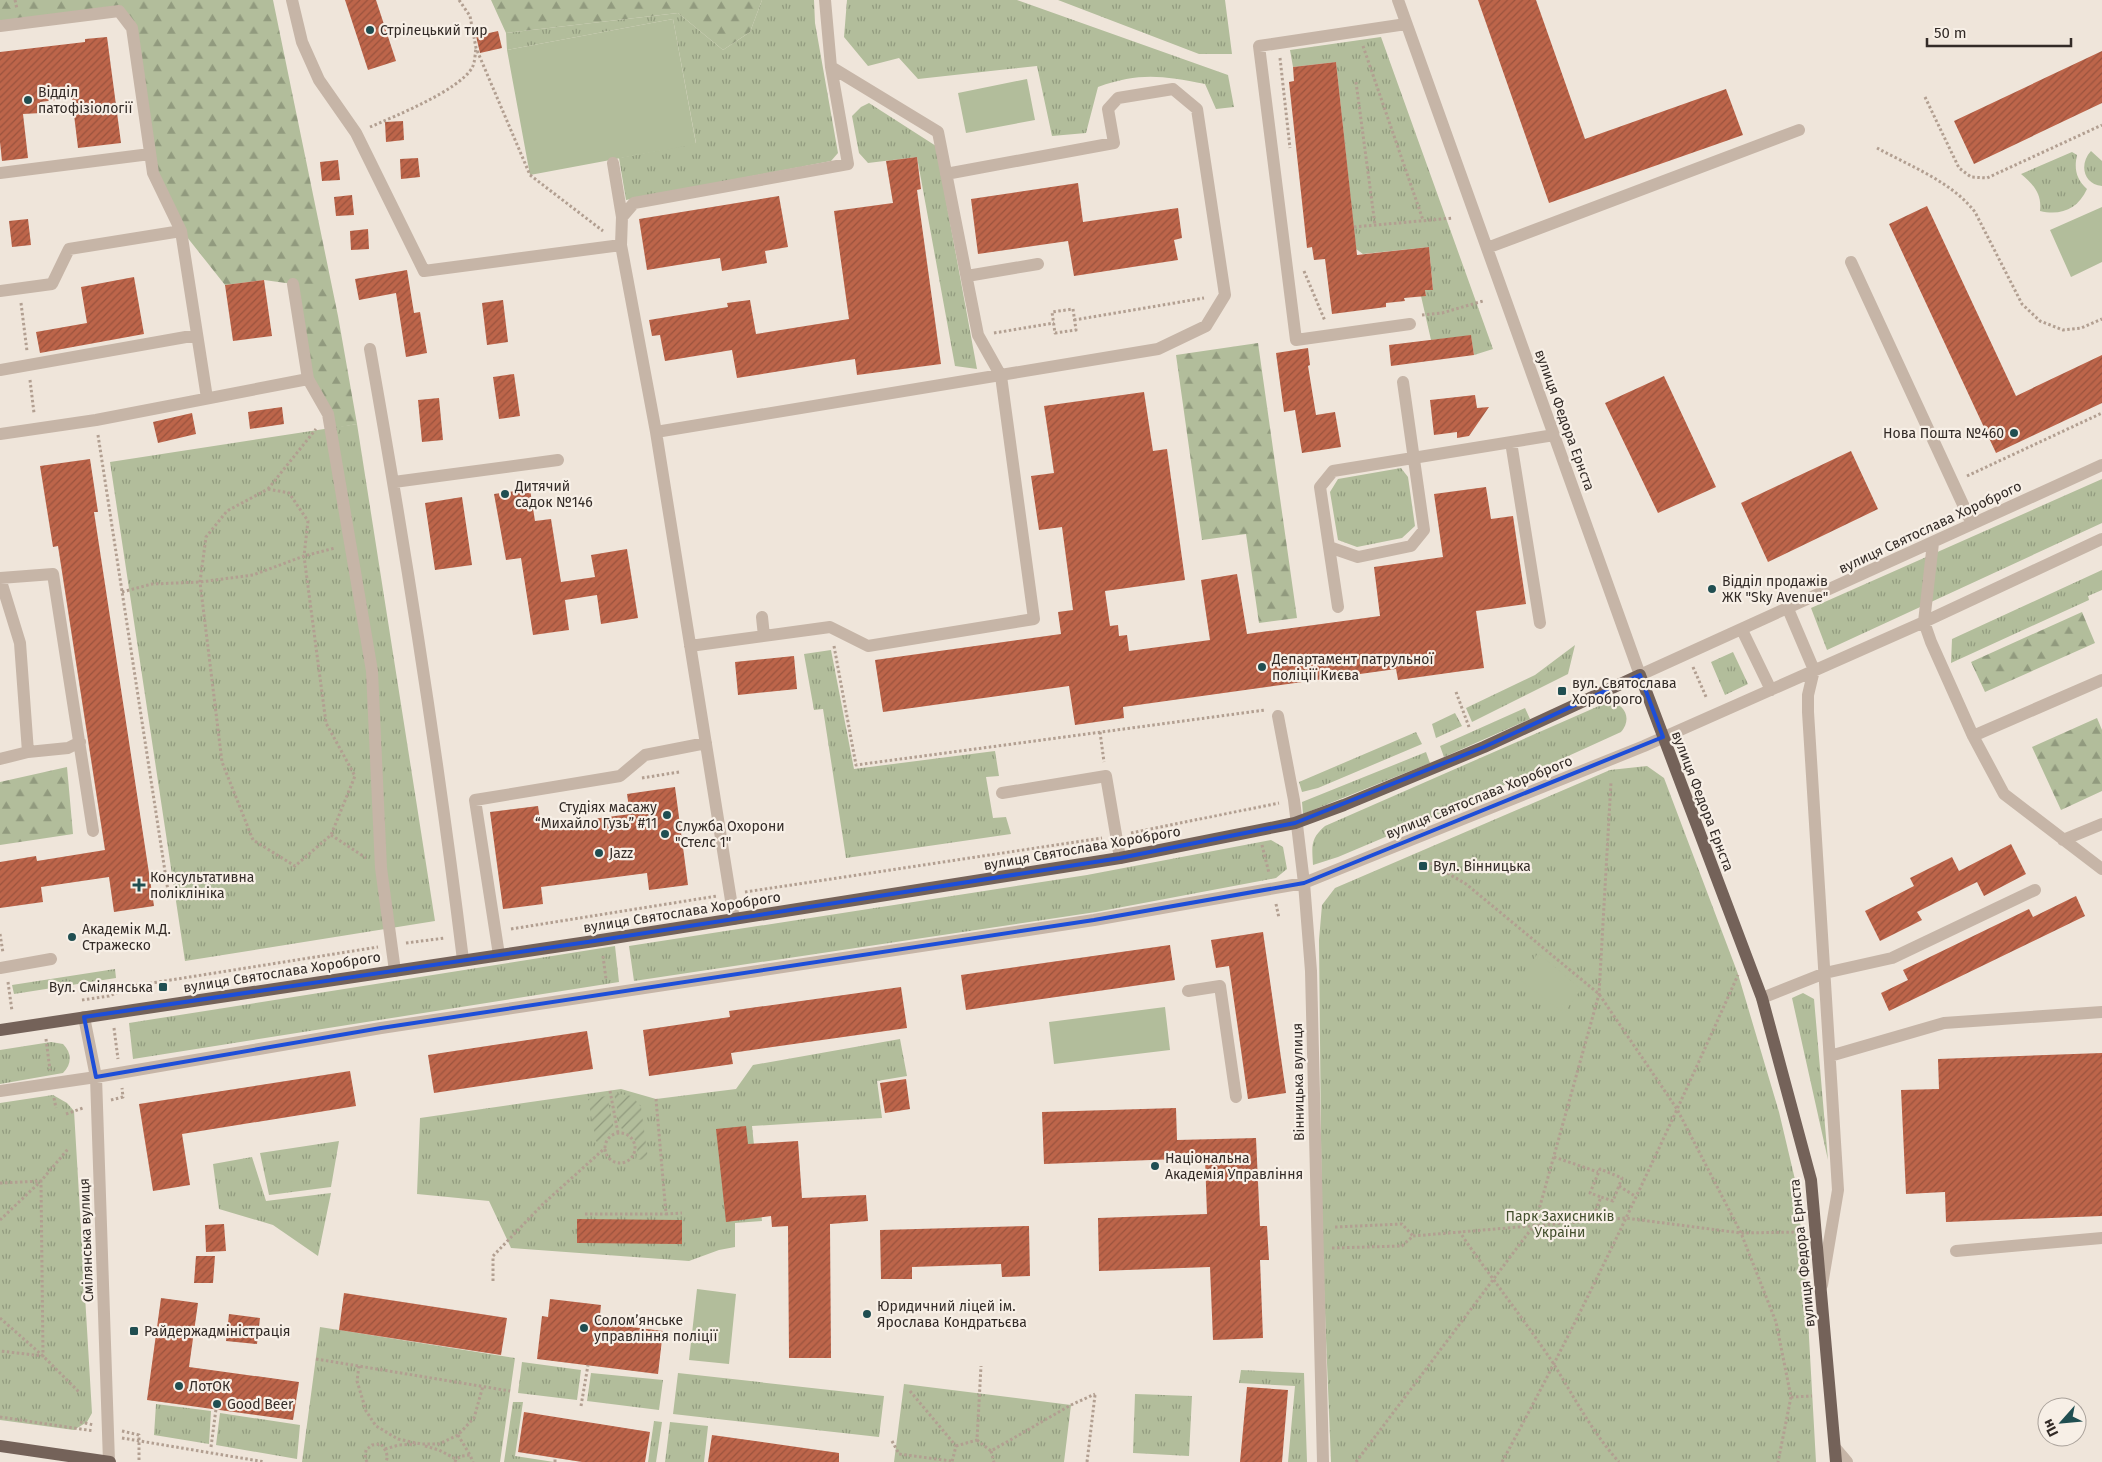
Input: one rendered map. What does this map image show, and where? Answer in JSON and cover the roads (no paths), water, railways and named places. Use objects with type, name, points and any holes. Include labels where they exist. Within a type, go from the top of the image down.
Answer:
[{"type":"main road","name":"вулиця Федора Ернста","points":[[1640,675],[1762,998],[1811,1180],[1822,1287],[1836,1462]]},
{"type":"main road","name":"вулиця Святослава Хороброго","points":[[0,1030],[601,940],[1120,858],[1296,823],[1344,805],[1484,746],[1640,675]]},
{"type":"main road","points":[[0,1446],[109,1462]]},
{"type":"street","points":[[292,0],[302,42],[319,80],[356,133],[424,271],[622,246]]},
{"type":"street","points":[[622,217],[634,202],[848,164],[831,67],[825,0]]},
{"type":"street","name":"вулиця Федора Ернста","points":[[1398,0],[1640,675]]},
{"type":"street","points":[[0,26],[119,11],[132,28],[153,173],[181,231],[207,398]]},
{"type":"street","points":[[1406,24],[1258,46],[1296,340],[1411,320]]},
{"type":"street","points":[[690,646],[830,627],[868,646],[1034,619],[1000,376],[978,335],[938,132],[831,67]]},
{"type":"street","points":[[656,432],[1158,349],[1206,326],[1226,295],[1197,109],[1173,90],[1118,98],[1108,109],[1114,143],[946,174]]},
{"type":"street","points":[[1487,248],[1799,130]]},
{"type":"street","points":[[0,172],[150,154]]},
{"type":"street","points":[[613,163],[622,217],[622,246],[656,432],[734,919]]},
{"type":"street","points":[[0,291],[52,284],[69,249],[181,231]]},
{"type":"street","points":[[1851,262],[1972,524]]},
{"type":"street","points":[[967,276],[1038,264]]},
{"type":"street","points":[[293,284],[308,379],[328,414],[372,671],[381,868],[395,971]]},
{"type":"street","points":[[0,370],[198,334]]},
{"type":"street","points":[[370,349],[394,482],[463,960]]},
{"type":"street","points":[[0,434],[96,420],[308,379]]},
{"type":"street","points":[[1329,547],[1358,557],[1411,546],[1424,530],[1403,382]]},
{"type":"street","points":[[1338,607],[1320,487],[1333,471],[1554,435]]},
{"type":"street","points":[[1511,442],[1540,623]]},
{"type":"street","points":[[394,482],[558,460]]},
{"type":"street","name":"вулиця Святослава Хороброго","points":[[1640,675],[2102,465]]},
{"type":"street","name":"вулиця Святослава Хороброго","points":[[0,1091],[96,1078],[381,1028],[608,992],[1094,920],[1304,883],[1663,737],[1924,622],[2102,539]]},
{"type":"street","points":[[1933,543],[1924,622],[1931,642],[1974,736],[2004,794],[2102,869]]},
{"type":"street","points":[[28,752],[20,643],[0,578],[53,574],[93,831]]},
{"type":"street","points":[[1788,609],[1814,670],[1808,695],[1808,712],[1838,1190],[1822,1287]]},
{"type":"street","points":[[762,617],[764,636]]},
{"type":"street","points":[[1742,630],[1771,690]]},
{"type":"street","points":[[1974,736],[2102,680]]},
{"type":"street","name":"Вінницька вулиця","points":[[1278,716],[1294,800],[1304,883],[1311,971],[1323,1462]]},
{"type":"street","points":[[0,759],[28,752],[68,748],[80,742]]},
{"type":"street","points":[[499,955],[475,800],[620,776],[644,754],[706,743]]},
{"type":"street","points":[[1002,793],[1106,776],[1120,858]]},
{"type":"street","points":[[2064,840],[2102,824]]},
{"type":"street","points":[[1762,998],[1825,973],[1892,958],[2035,890]]},
{"type":"street","points":[[0,968],[51,959]]},
{"type":"street","points":[[1188,991],[1220,986],[1236,1097]]},
{"type":"street","points":[[1830,1056],[1944,1023],[2102,1012]]},
{"type":"street","name":"Смілянська вулиця","points":[[84,1017],[96,1078],[109,1462]]},
{"type":"street","points":[[1956,1251],[2102,1238]]},
{"type":"street","points":[[1836,1448],[1846,1462]]},
{"type":"place","name":"Стрілецький тир","points":[[370,30]]},
{"type":"place","name":"Відділ патофізіології","points":[[28,100]]},
{"type":"place","name":"Нова Пошта №460","points":[[2014,433]]},
{"type":"place","name":"Дитячий садок №146","points":[[505,494]]},
{"type":"place","name":"Відділ продажів ЖК \"Sky Avenue\"","points":[[1712,589]]},
{"type":"place","name":"Департамент патрульної поліції Києва","points":[[1262,667]]},
{"type":"place","name":"вул. Святослава Хороброго","points":[[1562,691]]},
{"type":"place","name":"Студіях масажу “Михайло Гузь” #11","points":[[667,815]]},
{"type":"place","name":"Служба Охорони \"Стелс 1\"","points":[[665,834]]},
{"type":"place","name":"Jazz","points":[[599,853]]},
{"type":"place","name":"Вул. Вінницька","points":[[1423,866]]},
{"type":"place","name":"Консультативна поліклініка","points":[[139,885]]},
{"type":"place","name":"Академік М.Д. Стражеско","points":[[72,937]]},
{"type":"place","name":"Вул. Смілянська","points":[[163,987]]},
{"type":"place","name":"Національна Академія Управління","points":[[1155,1166]]},
{"type":"place","name":"Юридичний ліцей ім. Ярослава Кондратьєва","points":[[867,1314]]},
{"type":"place","name":"Соломʼянське управління поліції","points":[[584,1328]]},
{"type":"place","name":"Райдержадміністрація","points":[[134,1331]]},
{"type":"place","name":"ЛотОК","points":[[179,1386]]},
{"type":"place","name":"Good Beer","points":[[217,1404]]},
{"type":"park label","name":"Парк Захисників України","points":[[1560,1224]]}]
